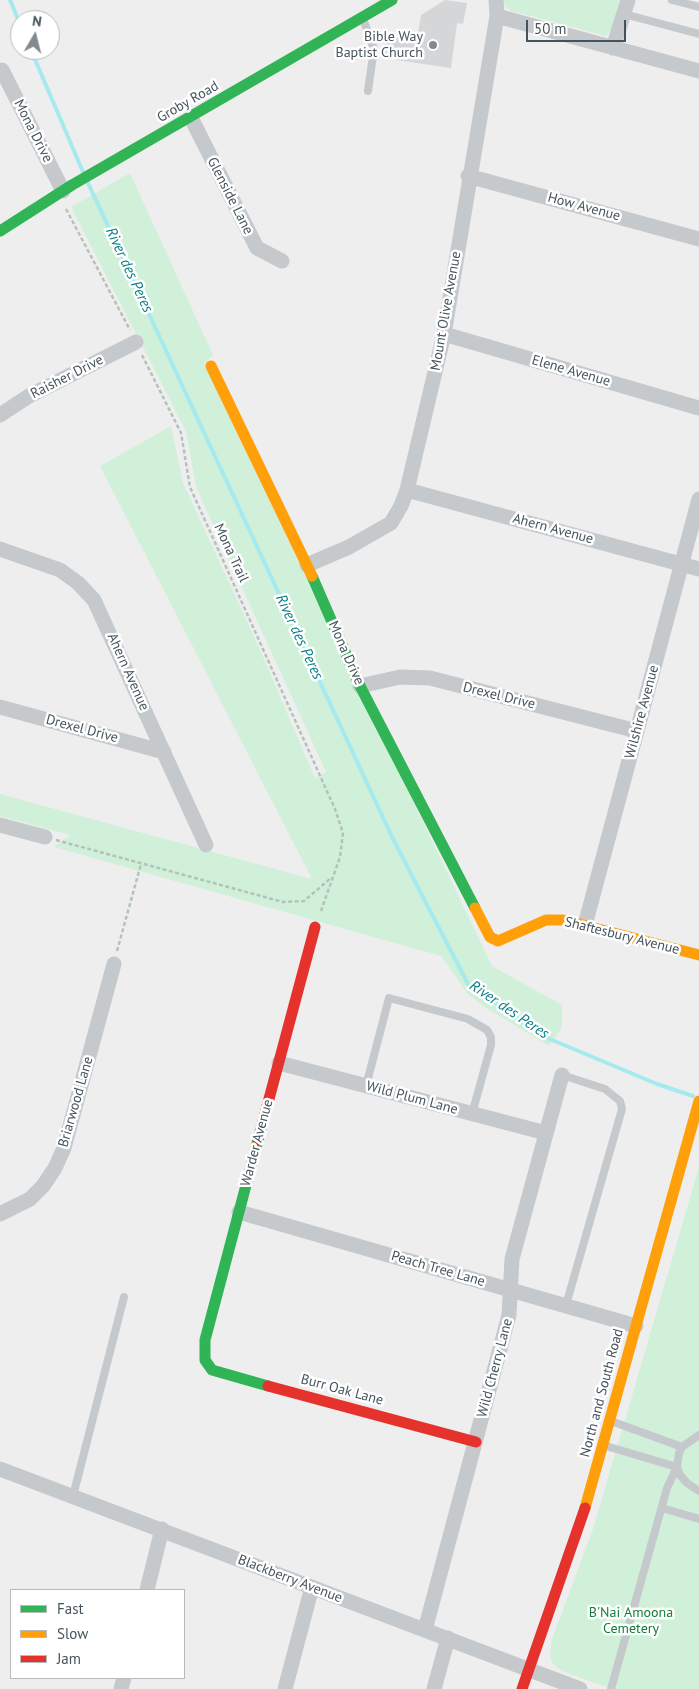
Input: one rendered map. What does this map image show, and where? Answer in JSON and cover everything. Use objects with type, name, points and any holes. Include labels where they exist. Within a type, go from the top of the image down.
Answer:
[{"type":"street","name":"Groby Road","points":[[0,230],[64,190],[392,0]]},
{"type":"street","name":"Mount Olive Avenue","points":[[306,565],[349,547],[391,523],[401,506],[407,490],[444,334],[468,176],[496,16],[496,0]]},
{"type":"street","points":[[613,48],[626,7]]},
{"type":"street","points":[[496,16],[699,71]]},
{"type":"street","name":"Mona Drive","points":[[2,70],[6,93],[64,190]]},
{"type":"street","name":"Glenside Lane","points":[[190,118],[256,248],[282,261]]},
{"type":"street","name":"How Avenue","points":[[468,176],[699,239]]},
{"type":"street","name":"Elene Avenue","points":[[444,334],[699,408]]},
{"type":"street","name":"Raisher Drive","points":[[0,415],[29,396],[136,342]]},
{"type":"street","name":"Mona Drive","points":[[211,366],[306,565],[360,686],[490,937]]},
{"type":"street","name":"Ahern Avenue","points":[[407,490],[699,569]]},
{"type":"street","name":"Wilshire Avenue","points":[[586,926],[699,499]]},
{"type":"street","name":"Ahern Avenue","points":[[0,549],[60,570],[78,583],[94,600],[206,845]]},
{"type":"street","name":"Drexel Drive","points":[[360,686],[400,677],[430,678],[637,731]]},
{"type":"street","name":"Drexel Drive","points":[[0,707],[164,752]]},
{"type":"street","points":[[0,825],[45,837]]},
{"type":"street","name":"Shaftesbury Avenue","points":[[490,937],[498,941],[546,920],[563,920],[699,955]]},
{"type":"street","name":"Warder Avenue","points":[[205,1360],[205,1340],[315,927]]},
{"type":"street","name":"Briarwood Lane","points":[[0,1214],[30,1199],[43,1186],[55,1168],[64,1148],[114,964]]},
{"type":"street","name":"Wild Plum Lane","points":[[279,1063],[546,1133]]},
{"type":"street","name":"Wild Cherry Lane","points":[[425,1630],[510,1315],[512,1259],[562,1075]]},
{"type":"street","name":"North and South Road","points":[[522,1689],[583,1517],[699,1101]]},
{"type":"street","name":"Peach Tree Lane","points":[[239,1212],[636,1326]]},
{"type":"street","name":"Burr Oak Lane","points":[[205,1360],[212,1370],[217,1372],[476,1442]]},
{"type":"street","name":"Blackberry Avenue","points":[[0,1469],[580,1689]]},
{"type":"street","points":[[147,1589],[162,1529]]},
{"type":"street","points":[[285,1689],[312,1587]]},
{"type":"street","points":[[434,1689],[448,1638]]},
{"type":"lane","points":[[672,0],[690,2],[699,7]]},
{"type":"lane","points":[[626,7],[699,34]]},
{"type":"lane","points":[[363,17],[374,49],[368,91]]},
{"type":"lane","points":[[366,1086],[388,998],[397,1000],[468,1019],[487,1030],[491,1037],[490,1045],[472,1114]]},
{"type":"lane","points":[[562,1075],[605,1089],[620,1101],[622,1109],[566,1305]]},
{"type":"lane","points":[[73,1496],[124,1297]]},
{"type":"lane","points":[[610,1421],[682,1447]]},
{"type":"lane","points":[[699,1435],[682,1447],[678,1453],[677,1467],[680,1476],[699,1491]]},
{"type":"lane","points":[[604,1446],[677,1467]]},
{"type":"lane","points":[[611,1689],[670,1480],[677,1467]]},
{"type":"lane","points":[[662,1508],[699,1518]]},
{"type":"path","name":"Mona Trail","points":[[64,190],[181,433],[190,487],[335,809],[343,833],[340,857],[315,927]]},
{"type":"path","points":[[45,837],[291,903],[304,901],[333,876]]},
{"type":"path","points":[[114,964],[142,864]]},
{"type":"green space","points":[[501,0],[620,0],[611,31],[606,36],[512,11],[505,7]]},
{"type":"green space","points":[[130,173],[213,355],[204,364],[492,966],[562,1005],[562,1027],[549,1046],[483,1006],[467,993],[441,956],[54,847],[70,835],[0,816],[0,794],[312,879],[100,466],[171,426],[183,483],[258,645],[315,778],[326,772],[196,487],[186,431],[71,207]]},
{"type":"green space","name":"B'Nai Amoona Cemetery","points":[[699,1167],[699,1689],[611,1689],[562,1671],[552,1663],[550,1653],[552,1639],[593,1529]]},
{"type":"building","points":[[445,0],[467,3],[463,24],[457,23],[451,68],[383,58],[386,35],[417,40],[421,15]]},
{"type":"waterway","name":"River des Peres","points":[[10,0],[14,10]]},
{"type":"waterway","name":"River des Peres","points":[[35,60],[83,172]]},
{"type":"waterway","name":"River des Peres","points":[[88,183],[393,839],[468,984],[545,1037],[657,1084],[693,1096]]},
{"type":"traffic: fast","points":[[0,231],[72,185],[392,0]]},
{"type":"traffic: fast","points":[[312,576],[360,686],[475,908]]},
{"type":"traffic: fast","points":[[258,1140],[205,1340],[205,1360],[212,1370],[268,1386]]},
{"type":"traffic: slow","points":[[211,366],[312,576]]},
{"type":"traffic: slow","points":[[475,908],[490,937],[498,941],[546,920],[563,920],[699,955]]},
{"type":"traffic: slow","points":[[585,1508],[699,1101]]},
{"type":"traffic: jam","points":[[258,1140],[315,927]]},
{"type":"traffic: jam","points":[[268,1386],[476,1442]]},
{"type":"traffic: jam","points":[[522,1689],[585,1508]]},
{"type":"place","name":"Bible Way Baptist Church","points":[[433,45]]}]
